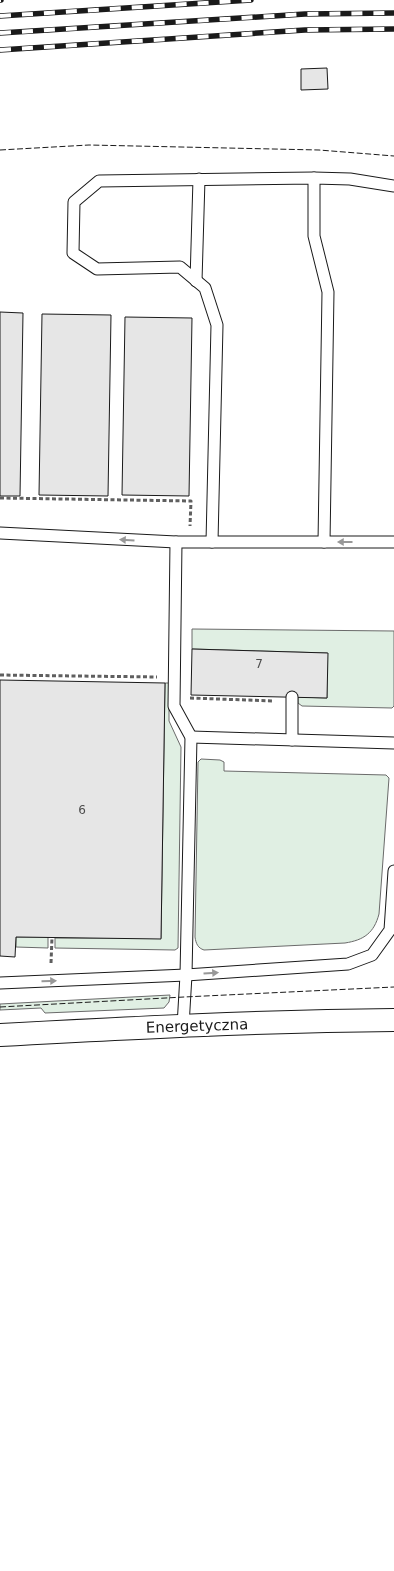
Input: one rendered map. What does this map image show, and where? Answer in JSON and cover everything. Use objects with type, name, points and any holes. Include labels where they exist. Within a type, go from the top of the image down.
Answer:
[{"type":"street","name":"Energetyczna","points":[[0,1035],[183,1026],[394,1020]]},
{"type":"lane","points":[[314,178],[314,236],[328,292],[324,542]]},
{"type":"lane","points":[[212,542],[217,325],[205,288],[180,268],[97,269],[73,253],[74,202],[99,181],[314,178],[350,179],[394,186]]},
{"type":"lane","points":[[196,280],[199,179]]},
{"type":"lane","points":[[0,533],[176,542],[394,542]]},
{"type":"lane","points":[[176,542],[174,706],[190,737],[186,975],[183,1026]]},
{"type":"lane","points":[[292,697],[292,740]]},
{"type":"lane","points":[[190,737],[394,743]]},
{"type":"lane","points":[[0,983],[186,975],[348,964],[372,955],[390,930],[394,871]]},
{"type":"path","points":[[0,675],[174,677]]},
{"type":"path","points":[[43,963],[52,963],[52,937]]},
{"type":"green space","points":[[192,629],[394,631],[394,706],[392,708],[302,706],[298,703],[298,697],[327,698],[327,653],[192,649]]},
{"type":"green space","points":[[165,683],[169,683],[169,721],[181,747],[178,948],[175,950],[55,948],[55,938],[161,938]]},
{"type":"green space","points":[[201,759],[224,762],[224,771],[386,775],[389,778],[379,914],[371,931],[363,938],[345,943],[204,950],[199,947],[195,937],[198,762]]},
{"type":"green space","points":[[16,937],[48,937],[48,948],[16,947]]},
{"type":"green space","points":[[170,995],[169,1002],[164,1008],[45,1013],[41,1008],[0,1010],[0,1004]]},
{"type":"building","points":[[327,68],[328,89],[301,90],[301,69]]},
{"type":"building","points":[[0,312],[23,313],[20,496],[0,496]]},
{"type":"building","points":[[42,314],[111,315],[108,496],[39,495]]},
{"type":"building","points":[[125,317],[192,318],[189,496],[122,495]]},
{"type":"building","points":[[192,649],[328,653],[327,698],[191,695]]},
{"type":"building","points":[[0,680],[165,683],[161,939],[16,937],[15,957],[0,956]]},
{"type":"railway","points":[[0,16],[251,0]]},
{"type":"railway","points":[[0,33],[305,14],[394,13]]},
{"type":"railway","points":[[0,50],[305,30],[394,29]]},
{"type":"fence","points":[[0,150],[89,145],[319,150],[394,156]]},
{"type":"fence","points":[[0,1007],[394,987]]}]
